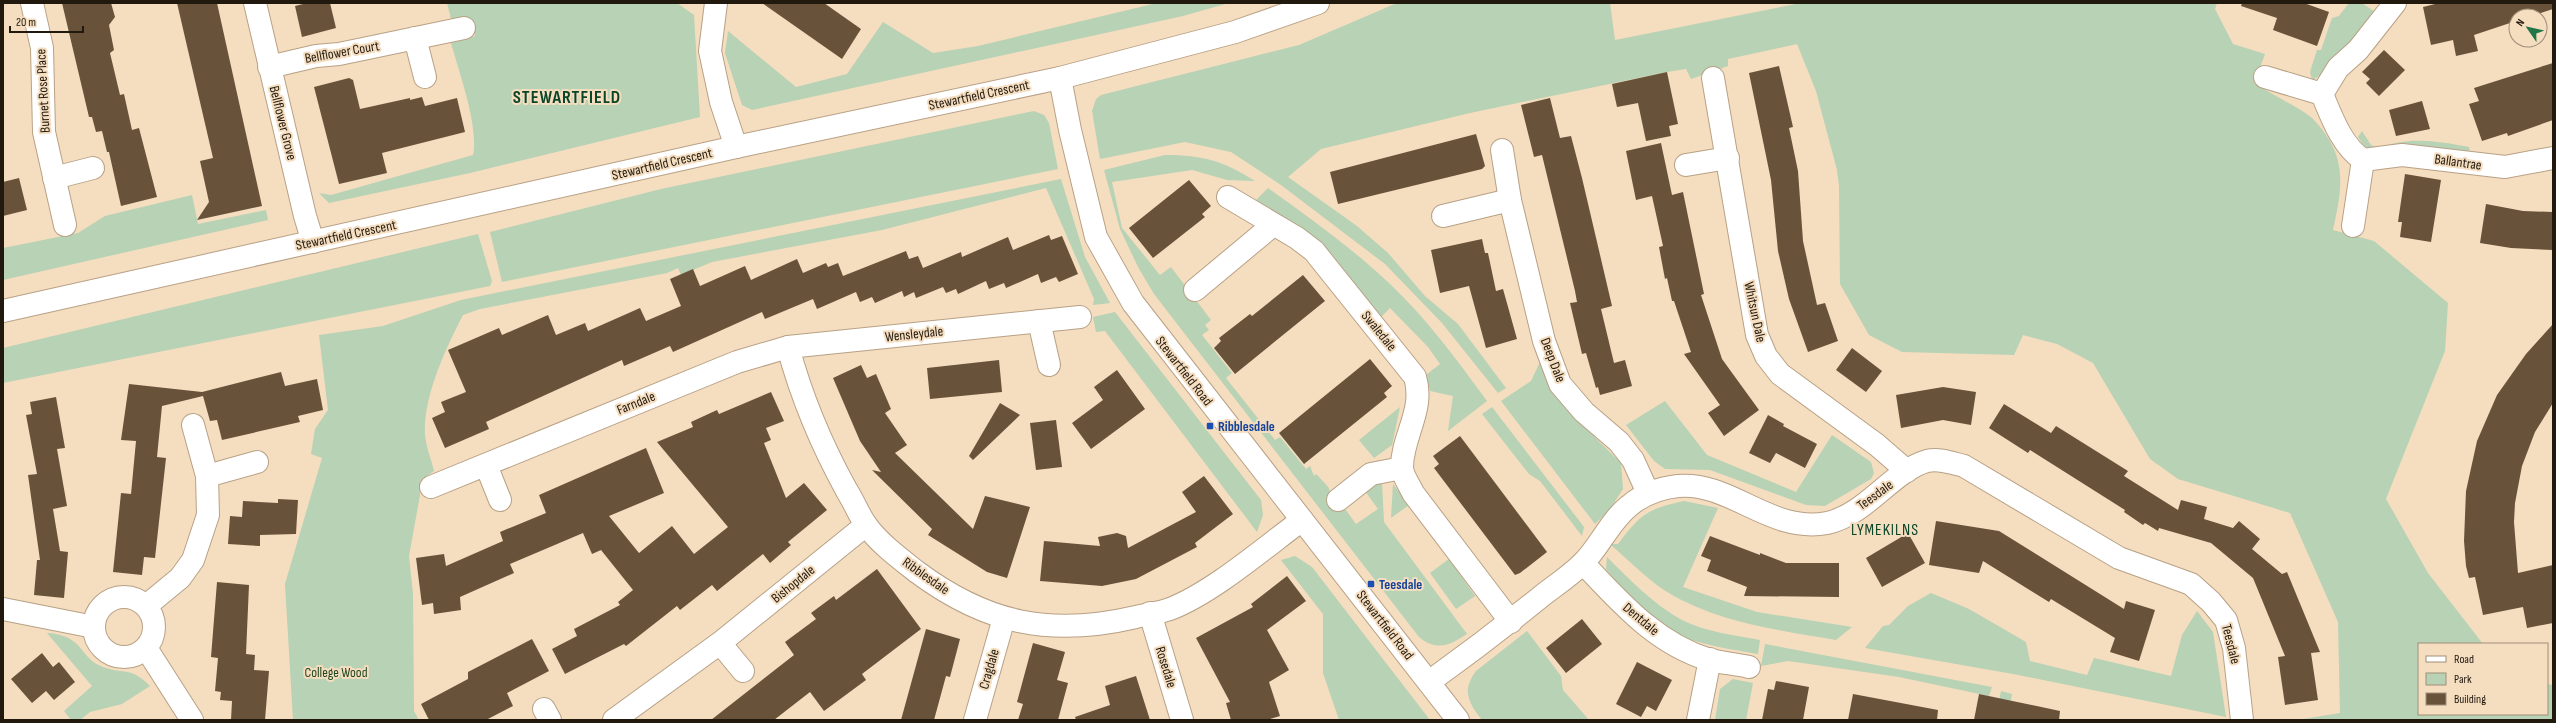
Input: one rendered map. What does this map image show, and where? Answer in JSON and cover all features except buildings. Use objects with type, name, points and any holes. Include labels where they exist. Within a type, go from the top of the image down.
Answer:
[{"type":"street","name":"Burnet Rose Place","points":[[32,3],[42,48],[44,132],[65,225]]},
{"type":"street","name":"Bellflower Grove","points":[[255,3],[269,67],[313,242]]},
{"type":"street","points":[[716,3],[710,51],[721,102],[736,147]]},
{"type":"street","name":"Stewartfield Crescent","points":[[3,311],[736,147],[1060,78],[1234,32],[1318,3]]},
{"type":"street","points":[[2322,94],[2338,68],[2358,50],[2395,3]]},
{"type":"street","name":"Bellflower Court","points":[[269,67],[316,56],[338,54],[464,28]]},
{"type":"street","points":[[415,38],[425,77]]},
{"type":"street","points":[[2265,77],[2322,94]]},
{"type":"street","name":"Stewartfield Road","points":[[1060,78],[1070,130],[1096,237],[1133,303],[1430,682],[1458,720]]},
{"type":"street","name":"Whitsun Dale","points":[[1713,78],[1728,158],[1757,335],[1766,356],[1780,374],[1877,445],[1907,471]]},
{"type":"street","points":[[2322,94],[2335,125],[2355,154],[2364,160],[2353,226]]},
{"type":"street","name":"Deep Dale","points":[[1502,150],[1510,200],[1544,341],[1560,384],[1584,412],[1620,442],[1633,460],[1648,493]]},
{"type":"street","name":"Ballantrae","points":[[2364,160],[2402,155],[2505,167],[2553,158]]},
{"type":"street","points":[[1686,165],[1728,158]]},
{"type":"street","points":[[54,178],[93,168]]},
{"type":"street","name":"Swaledale","points":[[1228,197],[1297,238],[1314,251],[1415,377],[1418,388],[1416,408],[1402,468]]},
{"type":"street","points":[[1443,216],[1510,200]]},
{"type":"street","points":[[1195,290],[1273,225]]},
{"type":"street","name":"Wensleydale","points":[[788,347],[1080,317]]},
{"type":"street","points":[[1039,321],[1048,365]]},
{"type":"street","name":"Ribblesdale","points":[[788,347],[802,396],[834,468],[866,525],[900,559],[934,585],[959,599],[1004,618],[1051,626],[1100,625],[1169,609],[1198,595],[1302,520]]},
{"type":"street","name":"Farndale","points":[[431,487],[737,362],[788,347]]},
{"type":"street","points":[[146,606],[180,578],[193,560],[208,515],[207,476],[193,425]]},
{"type":"street","name":"Teesdale","points":[[1430,682],[1511,622],[1583,563],[1628,506],[1648,493],[1678,486],[1704,488],[1779,520],[1808,525],[1828,522],[1851,512],[1907,471],[1927,461],[1945,461],[1964,466],[2119,558],[2191,584],[2212,602],[2226,620],[2234,648],[2242,720]]},
{"type":"street","points":[[207,476],[257,462]]},
{"type":"street","points":[[486,465],[500,500]]},
{"type":"street","points":[[1338,500],[1371,474],[1402,468],[1413,493],[1511,622]]},
{"type":"street","name":"Bishopdale","points":[[614,720],[720,643],[866,525]]},
{"type":"street","name":"Dentdale","points":[[1583,563],[1648,628],[1674,645],[1710,659],[1749,667]]},
{"type":"street","points":[[125,596],[136,599],[146,606],[152,615],[155,627],[152,638],[146,648],[136,655],[124,658],[113,655],[103,649],[96,639],[94,627],[100,610],[113,598],[125,596]]},
{"type":"street","points":[[3,609],[94,627]]},
{"type":"street","name":"Rosedale","points":[[1150,613],[1182,720]]},
{"type":"street","name":"Cragdale","points":[[975,720],[1004,618]]},
{"type":"street","points":[[720,643],[743,671]]},
{"type":"street","points":[[146,648],[192,720]]},
{"type":"street","points":[[1698,720],[1710,659]]},
{"type":"green space","points":[[447,3],[677,3],[694,15],[700,117],[470,173],[329,203],[319,193],[331,195],[473,155],[474,143],[471,115],[451,43],[475,36],[470,18],[452,23]]},
{"type":"green space","points":[[1157,3],[1229,3],[1183,16],[752,110],[742,105],[725,53],[728,31],[796,87],[847,74],[883,22],[933,53],[978,46]]},
{"type":"green space","points":[[1397,3],[1610,3],[1615,40],[1801,3],[2217,3],[2215,9],[2233,44],[2265,54],[2254,83],[2312,118],[2324,132],[2332,145],[2340,171],[2339,198],[2333,230],[2374,241],[2448,303],[2445,351],[2386,499],[2428,573],[2482,643],[2418,643],[2418,715],[2548,715],[2548,684],[2553,685],[2553,720],[2297,720],[2340,713],[2338,622],[2290,513],[2178,479],[2150,459],[2093,363],[2057,344],[2023,335],[2014,355],[1902,352],[1869,335],[1840,284],[1839,186],[1837,170],[1816,91],[1797,44],[1728,59],[1728,66],[1691,79],[1686,69],[1667,72],[1470,113],[1321,149],[1288,177],[1357,226],[1388,253],[1425,296],[1458,324],[1506,388],[1498,393],[1442,323],[1385,264],[1281,185],[1231,152],[1185,142],[1100,159],[1092,111],[1096,99],[1101,95],[1299,45]]},
{"type":"green space","points":[[2349,3],[2362,3],[2378,14],[2323,74],[2312,80],[2310,72],[2317,50],[2321,50],[2332,18],[2339,16]]},
{"type":"green space","points":[[1034,111],[1044,115],[1049,123],[1058,169],[502,282],[490,232],[661,189]]},
{"type":"green space","points":[[2362,131],[2371,145],[2379,148],[2390,144],[2412,141],[2446,143],[2469,147],[2471,157],[2374,151],[2364,146],[2358,137]]},
{"type":"green space","points":[[1165,155],[1190,156],[1212,160],[1233,168],[1255,181],[1227,180],[1192,170],[1112,182],[1122,228],[1160,275],[1171,267],[1211,320],[1205,325],[1209,330],[1202,335],[1232,373],[1226,378],[1275,440],[1280,437],[1306,469],[1310,466],[1314,476],[1316,474],[1328,487],[1335,503],[1341,508],[1345,509],[1356,524],[1378,509],[1365,491],[1382,482],[1384,522],[1467,634],[1461,638],[1449,644],[1438,646],[1426,642],[1419,637],[1154,294],[1138,267],[1120,229],[1104,170]]},
{"type":"green space","name":"College Wood","points":[[1061,179],[1085,257],[1110,303],[1093,305],[1094,299],[1046,188],[882,230],[712,262],[681,275],[678,268],[667,273],[480,309],[463,315],[443,357],[428,404],[425,420],[425,435],[427,448],[434,471],[420,481],[420,495],[409,556],[413,594],[414,711],[419,720],[293,720],[285,584],[322,458],[311,454],[315,429],[328,410],[319,335],[383,326],[461,300]]},
{"type":"green space","points":[[1268,188],[1346,246],[1404,297],[1453,355],[1487,401],[1448,431],[1453,396],[1430,391],[1426,375],[1440,364],[1428,347],[1390,308],[1381,317],[1331,253],[1318,240],[1256,200]]},
{"type":"green space","points":[[192,195],[198,224],[266,210],[268,220],[3,280],[3,248],[78,233],[105,216]]},
{"type":"green space","points":[[478,234],[492,281],[490,286],[3,383],[3,348]]},
{"type":"green space","points":[[1115,312],[1261,500],[1263,515],[1257,532],[1105,331],[1096,332],[1093,317]]},
{"type":"green space","points":[[1540,362],[1551,387],[1565,408],[1621,463],[1623,489],[1610,509],[1595,524],[1501,401],[1531,381]]},
{"type":"green space","points":[[1665,401],[1707,455],[1796,492],[1832,435],[1871,462],[1874,473],[1871,479],[1825,506],[1806,505],[1710,470],[1665,469],[1654,461],[1626,425]]},
{"type":"green space","points":[[1400,407],[1392,445],[1374,458],[1359,440]]},
{"type":"green space","points":[[1492,407],[1584,527],[1582,536],[1540,481],[1529,474],[1482,414]]},
{"type":"green space","points":[[1393,484],[1409,505],[1391,518]]},
{"type":"green space","points":[[1684,501],[1718,508],[1683,587],[1757,612],[1852,627],[1836,640],[1769,628],[1723,617],[1681,600],[1661,588],[1610,544],[1618,544],[1639,519],[1646,514],[1661,507]]},
{"type":"green space","points":[[1295,556],[1312,567],[1430,720],[1339,720],[1323,673],[1323,614],[1281,560]]},
{"type":"green space","points":[[1607,557],[1633,583],[1671,614],[1691,624],[1710,630],[1760,640],[1758,654],[1695,641],[1674,634],[1665,629],[1637,605],[1606,569]]},
{"type":"green space","points":[[1449,559],[1475,596],[1456,609],[1430,573]]},
{"type":"green space","points":[[1931,593],[1969,609],[2026,642],[2030,661],[2087,675],[2094,658],[2171,676],[2182,635],[2197,611],[2213,632],[2226,717],[2013,674],[1865,648],[1883,626],[1889,625],[1908,606]]},
{"type":"green space","points":[[1527,631],[1561,676],[1563,690],[1589,720],[1482,720],[1477,714],[1468,697],[1471,678],[1476,671]]},
{"type":"green space","points":[[47,633],[68,638],[95,663],[103,667],[132,673],[150,686],[122,704],[90,712],[80,720],[71,720],[64,711],[92,686]]},
{"type":"green space","points":[[1765,644],[1992,687],[1989,696],[1899,677],[1788,661],[1761,666]]},
{"type":"green space","points":[[1733,679],[1753,683],[1746,720],[1715,720],[1720,689]]},
{"type":"green space","points":[[2001,691],[2012,694],[2007,720],[1995,720]]},
{"type":"place","name":"Ribblesdale","points":[[1210,426]]},
{"type":"place","name":"Teesdale","points":[[1371,584]]},
{"type":"district","name":"STEWARTFIELD","points":[[567,97]]},
{"type":"district","name":"LYMEKILNS","points":[[1885,530]]}]
